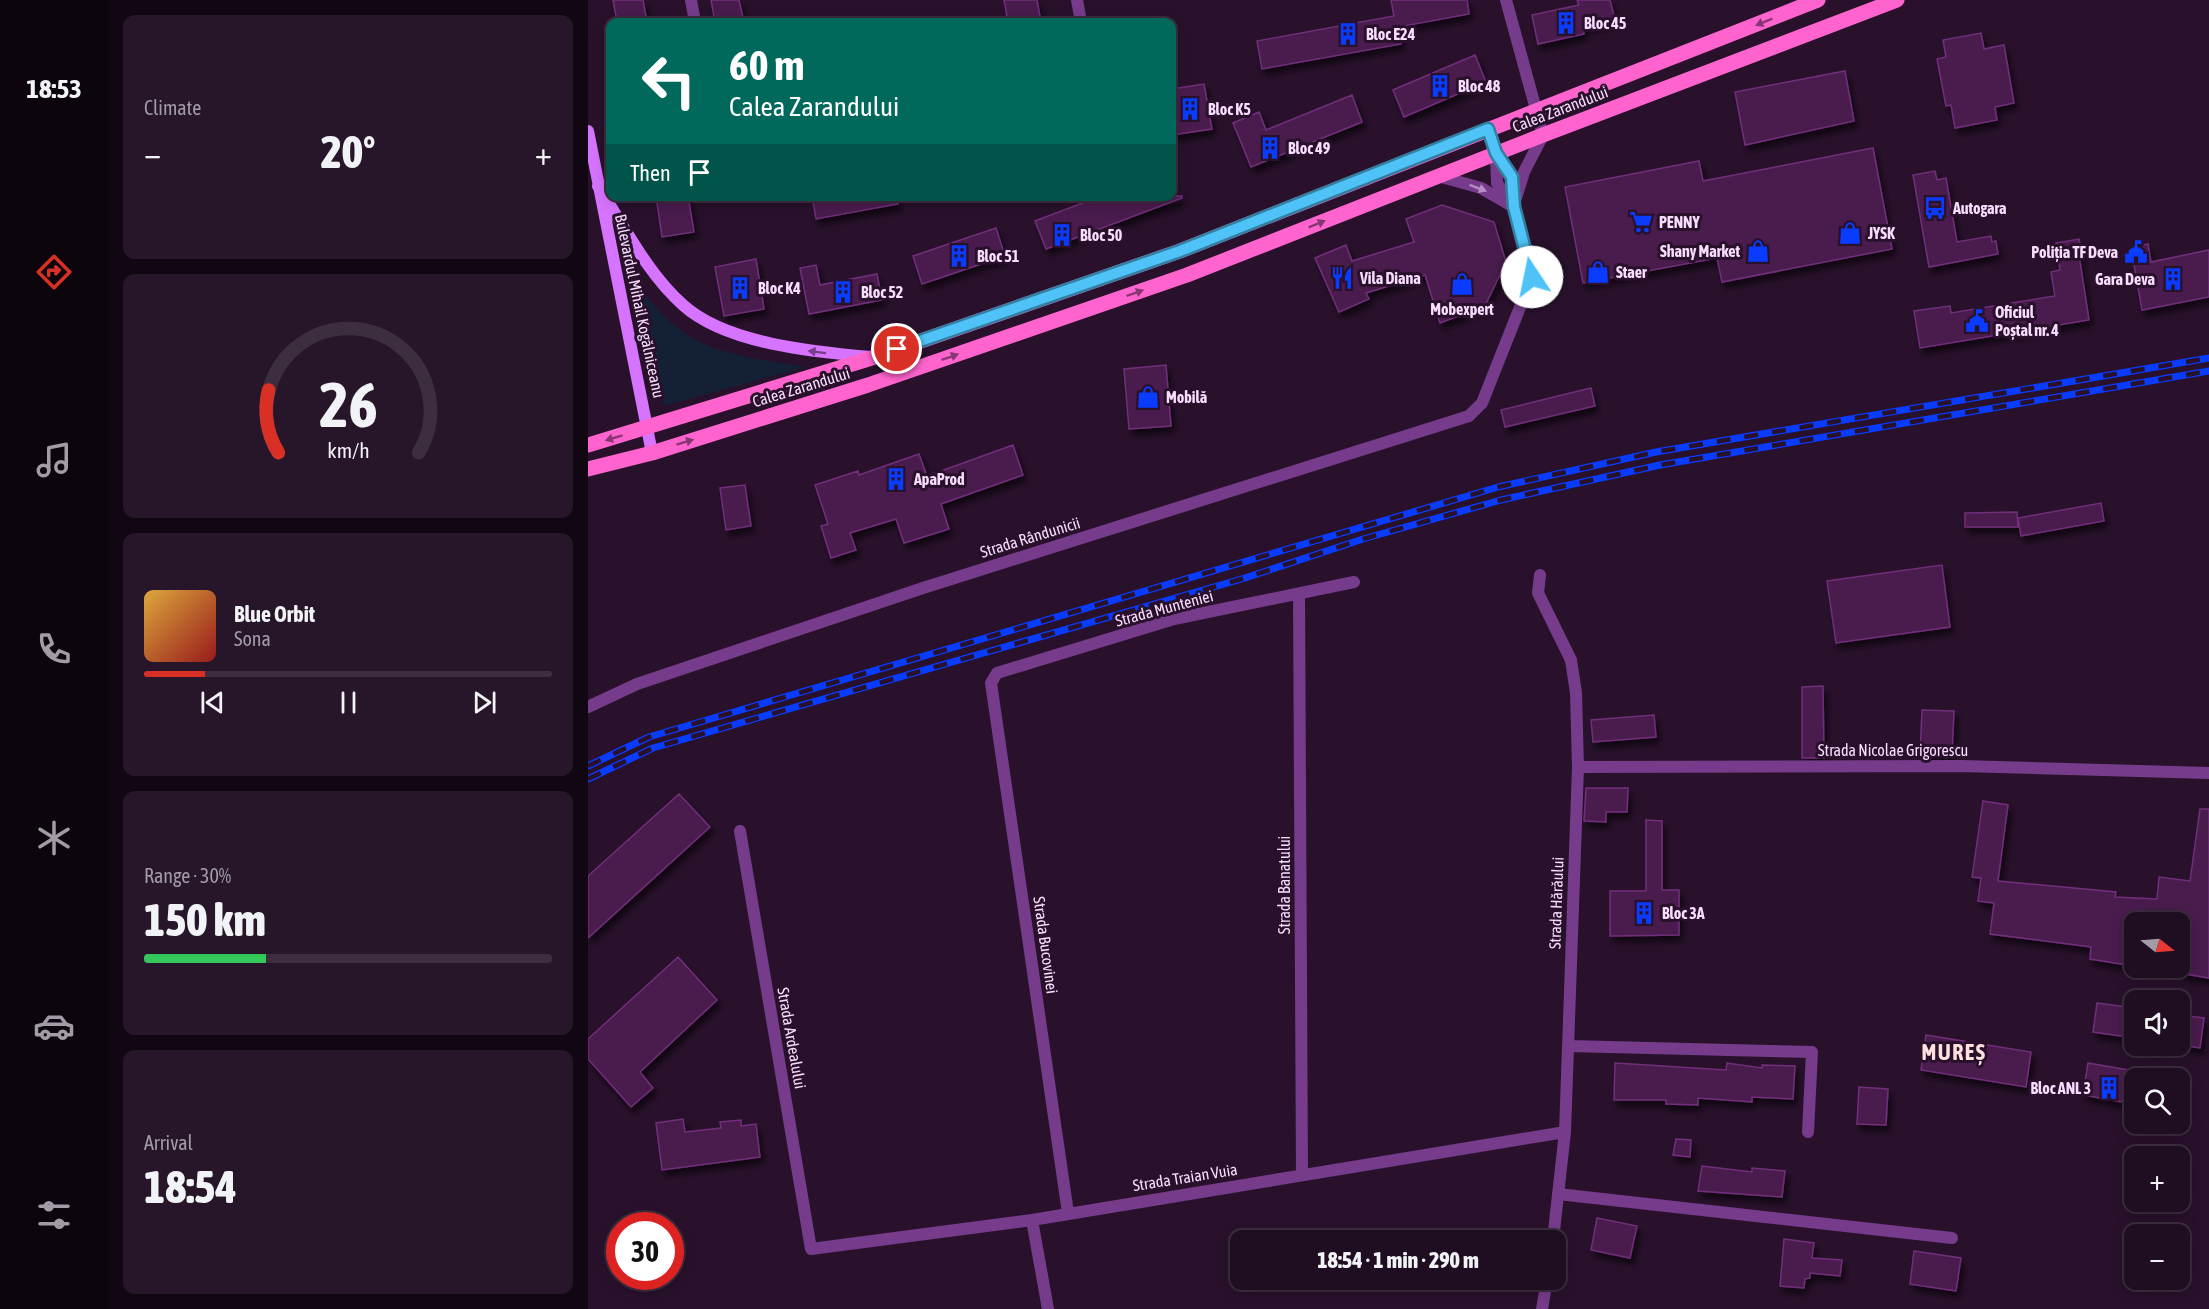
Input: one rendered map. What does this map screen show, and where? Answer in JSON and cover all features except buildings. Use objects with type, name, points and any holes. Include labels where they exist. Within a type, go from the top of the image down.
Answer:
[{"type":"main road","name":"Calea Zarandului","points":[[588,445],[875,357],[1180,251],[1818,0]]},
{"type":"main road","name":"Calea Zarandului","points":[[588,469],[652,453],[868,385],[1176,279],[1496,153],[1897,0]]},
{"type":"street","points":[[691,0],[694,18]]},
{"type":"street","points":[[1077,0],[1080,18]]},
{"type":"street","points":[[1506,0],[1543,135],[1524,172],[1514,207]]},
{"type":"street","points":[[1488,129],[1496,153],[1497,183],[1514,207]]},
{"type":"street","name":"Bulevardul Mihail Kogălniceanu","points":[[588,130],[652,453]]},
{"type":"street","points":[[1438,176],[1481,188],[1514,207]]},
{"type":"street","points":[[598,186],[606,198]]},
{"type":"street","points":[[608,201],[659,280],[685,307],[701,317],[747,337],[776,345],[875,357]]},
{"type":"street","name":"Strada Rândunicii","points":[[588,707],[637,684],[923,588],[1464,420],[1482,403],[1532,277],[1514,207]]},
{"type":"street","name":"Strada Hărăului","points":[[1540,575],[1538,593],[1563,642],[1575,673],[1578,767],[1565,1132],[1554,1230]]},
{"type":"street","name":"Strada Munteniei","points":[[991,682],[997,673],[1174,620],[1354,582]]},
{"type":"street","name":"Strada Banatului","points":[[1299,594],[1302,1175]]},
{"type":"street","name":"Strada Bucovinei","points":[[991,682],[1068,1213]]},
{"type":"street","name":"Strada Nicolae Grigorescu","points":[[1578,767],[1961,766],[2209,773]]},
{"type":"street","name":"Strada Ardealului","points":[[740,831],[810,1249]]},
{"type":"street","points":[[1568,1046],[1812,1052],[1808,1132]]},
{"type":"street","name":"Strada Traian Vuia","points":[[810,1249],[1032,1220],[1565,1132]]},
{"type":"street","points":[[1558,1194],[1952,1238]]},
{"type":"street","points":[[1032,1220],[1048,1309]]},
{"type":"street","points":[[1542,1309],[1545,1290]]},
{"type":"shaded area","points":[[628,273],[664,315],[680,330],[702,343],[761,360],[806,367],[664,406]]},
{"type":"railway","points":[[588,766],[649,737],[1498,487],[1656,452],[2209,358]]},
{"type":"railway","points":[[588,779],[653,748],[1245,578],[1363,539],[1501,500],[1660,465],[2209,371]]},
{"type":"place","name":"Bloc 45","points":[[1566,23]]},
{"type":"place","name":"Bloc E24","points":[[1348,34]]},
{"type":"place","name":"Bloc 48","points":[[1440,86]]},
{"type":"place","name":"Bloc K5","points":[[1190,109]]},
{"type":"place","name":"Bloc 49","points":[[1270,148]]},
{"type":"place","name":"Autogara","points":[[1935,208]]},
{"type":"place","name":"PENNY","points":[[1641,222]]},
{"type":"place","name":"JYSK","points":[[1850,233]]},
{"type":"place","name":"Bloc 50","points":[[1062,235]]},
{"type":"place","name":"Shany Market","points":[[1758,251]]},
{"type":"place","name":"Poliția TF Deva","points":[[2136,252]]},
{"type":"place","name":"Bloc 51","points":[[959,256]]},
{"type":"place","name":"Staer","points":[[1598,272]]},
{"type":"place","name":"Vila Diana","points":[[1342,278]]},
{"type":"place","name":"Gara Deva","points":[[2173,279]]},
{"type":"place","name":"Mobexpert","points":[[1462,284]]},
{"type":"place","name":"Bloc K4","points":[[740,288]]},
{"type":"place","name":"Bloc 52","points":[[843,292]]},
{"type":"place","name":"Oficiul Poștal nr. 4","points":[[1977,321]]},
{"type":"place","name":"Mobilă","points":[[1148,397]]},
{"type":"place","name":"ApaProd","points":[[896,479]]},
{"type":"place","name":"Bloc 3A","points":[[1644,913]]},
{"type":"place","name":"Bloc ANL 3","points":[[2109,1088]]},
{"type":"district","name":"MUREȘ","points":[[1954,1052]]},
{"type":"route","points":[[897,349],[1180,251],[1488,129],[1496,153],[1512,177],[1514,207],[1532,269],[1532,277]]}]
